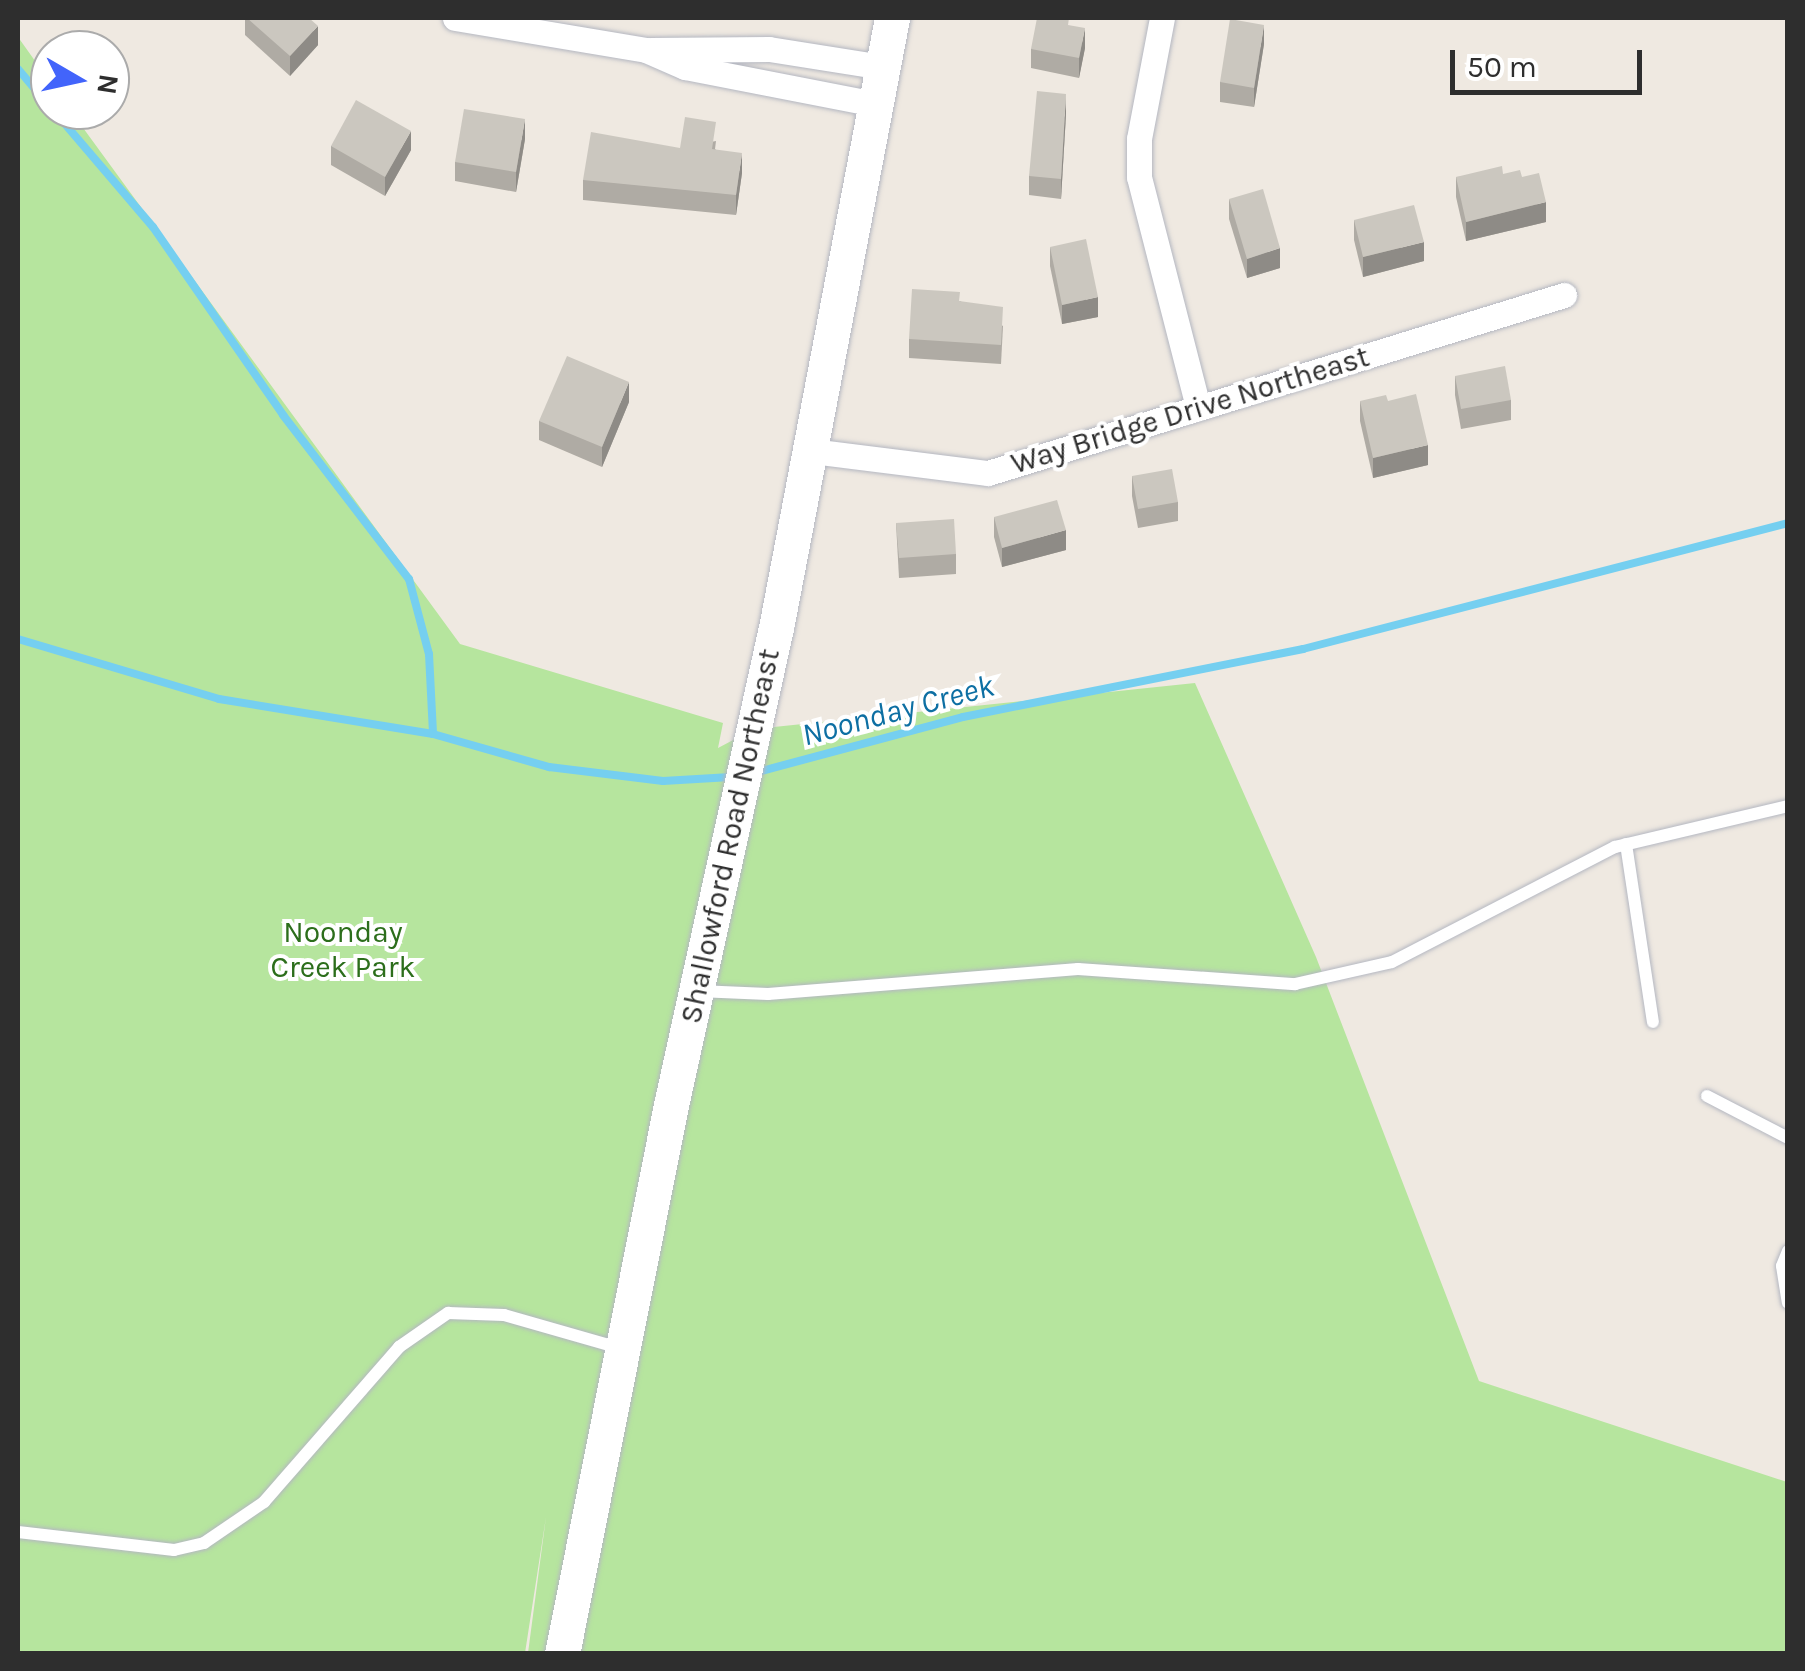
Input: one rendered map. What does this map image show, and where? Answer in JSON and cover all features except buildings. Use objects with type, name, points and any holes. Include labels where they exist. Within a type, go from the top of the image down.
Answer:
[{"type":"street","points":[[456,18],[646,50],[770,49],[883,67]]},
{"type":"street","name":"Shallowford Road Northeast","points":[[562,1654],[696,990],[811,451],[892,18]]},
{"type":"street","points":[[1162,18],[1139,139],[1139,177],[1198,407]]},
{"type":"street","points":[[646,50],[686,67],[876,104]]},
{"type":"street","name":"Way Bridge Drive Northeast","points":[[811,451],[988,473],[1564,295]]},
{"type":"lane","points":[[696,990],[755,995],[1078,970],[1295,984],[1392,962],[1567,867],[1626,844],[1788,806]]},
{"type":"lane","points":[[1626,844],[1652,1022]]},
{"type":"lane","points":[[1707,1096],[1788,1138]]},
{"type":"lane","points":[[1788,1251],[1782,1266],[1788,1303]]},
{"type":"lane","points":[[18,1532],[174,1550],[204,1544],[264,1502],[399,1347],[448,1313],[504,1315],[626,1350]]},
{"type":"green space","name":"Noonday Creek Park","points":[[18,37],[30,54],[30,130],[85,130],[460,644],[723,723],[718,748],[754,729],[1195,683],[1316,957],[1479,1381],[1787,1482],[1787,1653],[528,1653],[546,1517],[525,1653],[18,1653]]},
{"type":"waterway","points":[[18,69],[30,83]]},
{"type":"waterway","points":[[70,130],[153,227],[283,415],[409,579],[429,654],[433,734]]},
{"type":"waterway","name":"Noonday Creek","points":[[754,773],[963,717],[1303,649],[1788,523]]},
{"type":"waterway","name":"Noonday Creek","points":[[18,639],[219,699],[433,734],[549,767],[663,781],[731,777]]}]
